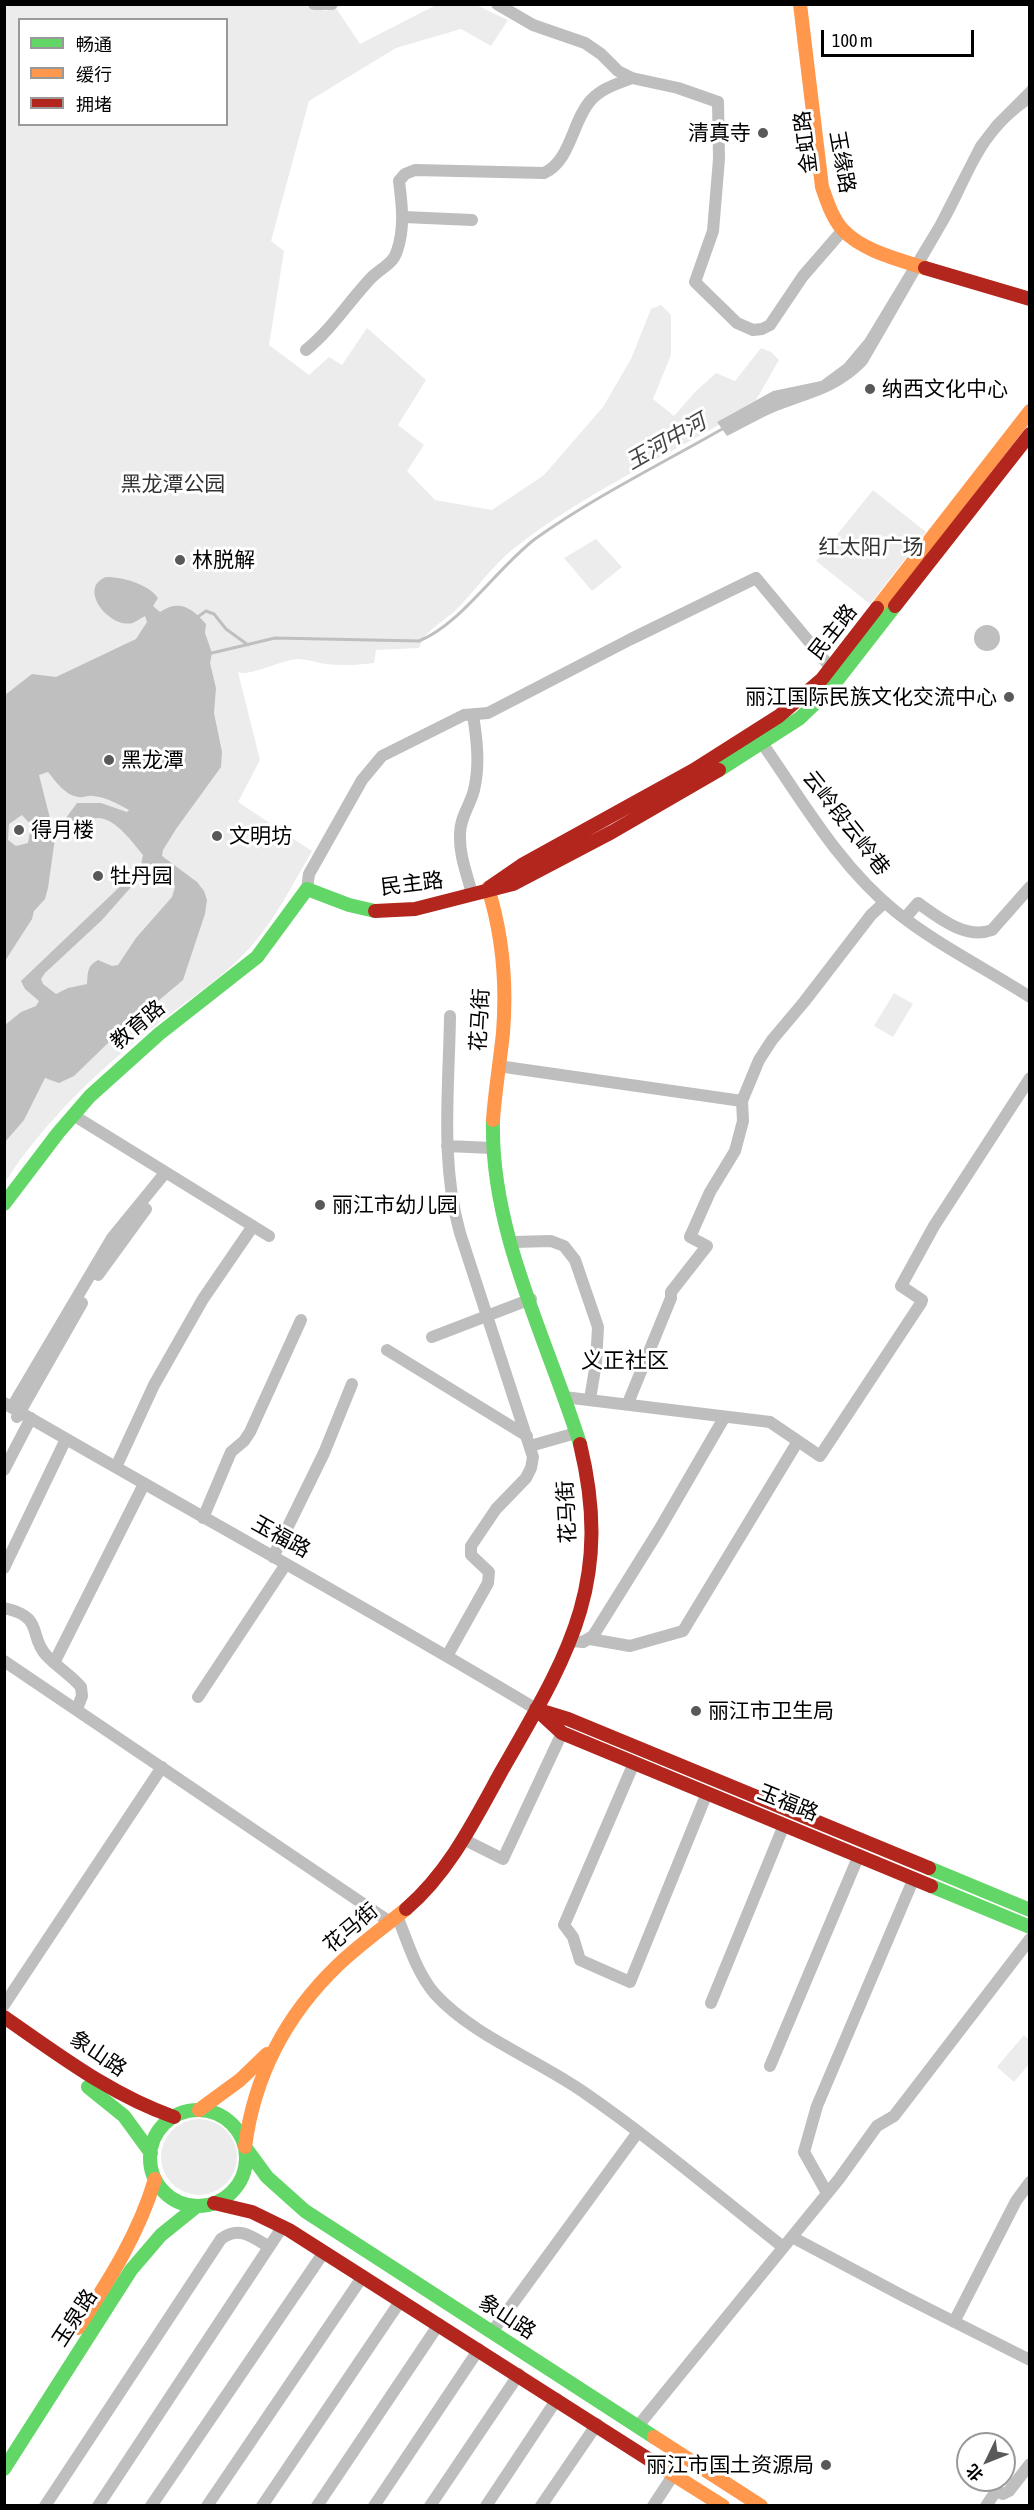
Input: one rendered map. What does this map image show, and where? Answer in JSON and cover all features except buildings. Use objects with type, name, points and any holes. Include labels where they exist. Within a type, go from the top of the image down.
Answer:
[{"type":"main road","name":"玉缘路","points":[[800,4],[822,187],[829,208],[843,230],[882,250]]},
{"type":"main road","name":"金虹路","points":[[811,4],[835,194],[851,223],[882,250],[961,274],[1029,288]]},
{"type":"main road","points":[[961,274],[1029,299]]},
{"type":"main road","name":"民主路","points":[[488,888],[507,873],[661,789],[781,715],[812,690],[1029,411]]},
{"type":"main road","name":"民主路","points":[[307,888],[354,907],[386,911],[424,908],[488,888],[513,884],[668,800],[762,742],[800,718],[832,687],[1029,434]]},
{"type":"main road","name":"教育路","points":[[4,1204],[73,1115],[135,1054],[256,957],[307,888]]},
{"type":"main road","name":"花马街","points":[[200,2110],[240,2080],[276,2044],[306,2002],[335,1968],[394,1919],[430,1885],[463,1839],[536,1710],[572,1641],[585,1598],[590,1565],[592,1525],[589,1486],[576,1433],[499,1194],[492,1148],[491,1126],[503,1030],[502,957],[501,932],[488,888]]},
{"type":"main road","name":"玉福路","points":[[536,1710],[562,1733],[1029,1927]]},
{"type":"main road","name":"玉福路","points":[[536,1710],[568,1719],[1029,1910]]},
{"type":"main road","name":"象山路","points":[[4,2017],[123,2096],[174,2117]]},
{"type":"main road","name":"象山路","points":[[4,2031],[114,2106],[134,2127],[151,2153]]},
{"type":"main road","name":"花马街","points":[[245,2148],[247,2122],[255,2092],[276,2044]]},
{"type":"main road","points":[[200,2110],[217,2114],[232,2124],[245,2148],[246,2165],[239,2182],[228,2195],[214,2203],[197,2206],[173,2199],[155,2179],[151,2153],[152,2144],[160,2128],[182,2113],[200,2110]]},
{"type":"main road","name":"象山路","points":[[245,2148],[267,2177],[305,2211],[761,2505]]},
{"type":"main road","name":"玉泉路","points":[[4,2445],[132,2242],[147,2209],[155,2179]]},
{"type":"main road","name":"象山路","points":[[214,2203],[252,2212],[283,2226],[597,2424],[715,2503]]},
{"type":"main road","name":"玉泉路","points":[[4,2469],[95,2324],[141,2257],[164,2230],[197,2206]]},
{"type":"street","points":[[314,4],[332,4]]},
{"type":"street","points":[[497,4],[533,25],[585,43],[601,54],[618,71],[632,78],[678,88],[718,102],[719,159],[713,231],[695,282],[737,323],[753,330],[770,325],[803,276],[843,230]]},
{"type":"street","points":[[306,350],[327,331],[373,275],[394,259],[404,217],[399,181],[411,171],[537,174],[550,170],[557,164],[589,102],[603,89],[632,78]]},
{"type":"street","points":[[404,217],[472,220]]},
{"type":"street","points":[[307,888],[309,874],[362,780],[375,763],[390,750],[464,716],[488,713],[515,701],[631,639],[756,578],[831,668]]},
{"type":"street","points":[[472,894],[461,853],[460,834],[462,818],[473,792],[476,773],[477,741],[473,715]]},
{"type":"street","name":"云岭段云岭巷","points":[[762,742],[820,828],[856,872],[885,902],[905,918],[1029,997]]},
{"type":"street","points":[[905,918],[918,903],[939,918],[967,932],[987,932],[992,930],[1029,887]]},
{"type":"street","points":[[628,1403],[671,1298],[670,1292],[706,1246],[690,1237],[710,1192],[735,1150],[743,1121],[742,1101],[759,1060],[772,1040],[871,915],[885,902]]},
{"type":"street","points":[[447,1656],[488,1583],[489,1572],[471,1555],[471,1546],[496,1509],[519,1487],[529,1473],[533,1457],[455,1217],[449,1184],[447,1146],[450,1016]]},
{"type":"street","points":[[498,1066],[742,1101]]},
{"type":"street","points":[[564,1397],[770,1422],[820,1456],[921,1303],[922,1300],[900,1286],[934,1226],[1029,1078]]},
{"type":"street","points":[[73,1115],[164,1178],[269,1236]]},
{"type":"street","points":[[447,1146],[492,1148]]},
{"type":"street","points":[[11,1409],[164,1178]]},
{"type":"street","points":[[116,1467],[159,1375],[203,1299],[253,1226]]},
{"type":"street","points":[[513,1242],[551,1241],[564,1246],[575,1260],[598,1327],[596,1364],[590,1399]]},
{"type":"street","points":[[432,1337],[531,1299]]},
{"type":"street","points":[[203,1518],[231,1452],[244,1441],[250,1432],[301,1320]]},
{"type":"street","points":[[387,1350],[529,1441],[576,1433]]},
{"type":"street","points":[[273,1557],[324,1453],[352,1384]]},
{"type":"street","name":"玉福路","points":[[11,1409],[31,1418],[447,1656],[536,1710]]},
{"type":"street","points":[[4,1470],[31,1418]]},
{"type":"street","points":[[572,1641],[583,1642],[591,1638],[659,1530],[724,1418]]},
{"type":"street","points":[[4,1568],[66,1438]]},
{"type":"street","points":[[591,1638],[630,1646],[683,1631],[798,1441]]},
{"type":"street","points":[[54,1663],[144,1484]]},
{"type":"street","points":[[198,1697],[286,1564]]},
{"type":"street","points":[[4,1608],[21,1613],[27,1618],[34,1627],[43,1651],[81,1687],[82,1696],[77,1709]]},
{"type":"street","points":[[4,1661],[394,1919],[422,1974],[440,1999],[477,2029],[564,2079],[638,2132],[783,2247]]},
{"type":"street","points":[[463,1839],[503,1859],[562,1733]]},
{"type":"street","points":[[634,1763],[564,1925],[573,1937],[580,1960],[630,1982],[707,1793]]},
{"type":"street","points":[[4,2005],[162,1767]]},
{"type":"street","points":[[711,2003],[784,1825]]},
{"type":"street","points":[[770,2066],[859,1855]]},
{"type":"street","points":[[827,2193],[804,2152],[805,2142],[817,2106],[914,1878]]},
{"type":"street","points":[[638,2426],[827,2193],[877,2126],[894,2116],[1029,1938]]},
{"type":"street","points":[[492,2332],[638,2132]]},
{"type":"street","points":[[954,2322],[1016,2201],[1029,2182]]},
{"type":"street","points":[[98,2505],[283,2226]]},
{"type":"street","points":[[45,2505],[221,2239],[231,2233],[243,2232],[269,2247]]},
{"type":"street","points":[[792,2236],[1029,2360]]},
{"type":"street","points":[[151,2505],[324,2252]]},
{"type":"street","points":[[207,2505],[363,2276]]},
{"type":"street","points":[[262,2505],[401,2300]]},
{"type":"street","points":[[317,2505],[440,2324]]},
{"type":"street","points":[[374,2505],[479,2349]]},
{"type":"street","points":[[430,2505],[519,2374]]},
{"type":"street","points":[[486,2505],[557,2399]]},
{"type":"street","points":[[544,2504],[597,2424]]},
{"type":"street","points":[[986,2505],[996,2491],[1003,2494],[1009,2491],[1029,2464]]},
{"type":"street","points":[[653,2505],[674,2474]]},
{"type":"green space","name":"黑龙潭公园","points":[[5,5],[309,5],[325,11],[336,8],[360,44],[436,5],[476,5],[508,20],[491,46],[461,29],[396,48],[309,101],[271,241],[284,251],[269,345],[309,375],[329,357],[342,365],[367,328],[426,380],[398,425],[424,445],[407,471],[435,500],[492,510],[544,475],[603,407],[631,359],[651,309],[661,305],[671,315],[671,355],[653,399],[674,416],[716,373],[735,381],[761,348],[771,352],[779,360],[756,400],[717,422],[719,425],[586,499],[512,550],[456,610],[429,632],[419,648],[376,650],[374,663],[338,665],[298,659],[250,672],[238,672],[260,760],[238,802],[312,851],[279,909],[260,936],[238,960],[134,1042],[93,1078],[55,1117],[5,1182]]},
{"type":"green space","name":"红太阳广场","points":[[873,490],[926,532],[870,604],[816,561]]},
{"type":"green space","points":[[596,539],[622,567],[592,591],[564,558]]},
{"type":"green space","points":[[894,993],[913,1004],[893,1037],[874,1026]]},
{"type":"green space","points":[[1024,2035],[1029,2040],[1029,2064],[1014,2082],[997,2067]]},
{"type":"green space","points":[[199,2119],[213,2122],[226,2130],[234,2143],[237,2157],[234,2171],[226,2184],[213,2192],[199,2195],[185,2192],[172,2184],[164,2171],[161,2157],[164,2143],[172,2130],[185,2122]]},
{"type":"shaded area","points":[[1029,85],[1029,105],[1001,130],[982,157],[950,220],[867,364],[836,388],[771,414],[727,436],[717,422],[773,391],[821,381],[844,364],[865,339],[935,223],[976,143],[993,121]]},
{"type":"shaded area","points":[[106,577],[135,582],[154,593],[158,598],[153,606],[160,612],[173,606],[185,607],[206,624],[205,633],[212,653],[210,663],[216,688],[214,713],[222,752],[221,767],[176,829],[163,850],[162,856],[197,882],[204,891],[207,900],[205,914],[183,980],[107,1044],[74,1076],[59,1083],[45,1078],[24,1120],[5,1142],[5,1025],[21,1012],[36,1006],[39,1001],[25,989],[21,981],[132,875],[141,865],[143,855],[124,832],[105,819],[94,818],[79,822],[66,818],[77,803],[101,803],[127,812],[129,810],[103,798],[73,796],[61,788],[48,772],[39,775],[55,838],[48,888],[45,899],[34,911],[32,919],[5,961],[5,695],[32,674],[56,677],[136,639],[147,622],[145,616],[133,623],[124,623],[106,614],[95,598],[98,582]],"holes":[[[22,815],[31,825],[28,843],[16,846],[8,840],[9,824]],[[147,869],[155,870],[173,879],[175,887],[172,897],[136,938],[118,965],[112,966],[98,960],[90,967],[87,984],[68,988],[56,994],[43,984],[41,979],[45,973],[102,920]]]},
{"type":"shaded area","points":[[987,625],[996,629],[1000,638],[996,647],[987,651],[978,647],[974,638],[978,629]]},
{"type":"waterway","name":"玉河中河","points":[[212,653],[275,638],[419,641],[434,633],[464,609],[535,539],[604,495],[724,428]]},
{"type":"waterway","points":[[199,616],[206,611],[214,614],[226,629],[248,645]]},
{"type":"traffic: fast","points":[[719,770],[800,718],[832,687],[895,606]]},
{"type":"traffic: fast","points":[[4,1204],[58,1133],[90,1096],[159,1034],[257,957],[307,889],[349,905],[375,911]]},
{"type":"traffic: fast","points":[[493,1120],[495,1162],[501,1203],[511,1244],[523,1285],[580,1444]]},
{"type":"traffic: fast","points":[[929,1868],[1030,1910]]},
{"type":"traffic: fast","points":[[931,1886],[1030,1927]]},
{"type":"traffic: fast","points":[[88,2087],[124,2116],[151,2153]]},
{"type":"traffic: fast","points":[[198,2110],[216,2114],[232,2124],[242,2140],[246,2158],[242,2176],[232,2192],[216,2202],[198,2206],[180,2202],[164,2192],[154,2176],[150,2158],[154,2140],[164,2124],[180,2114],[198,2110]]},
{"type":"traffic: fast","points":[[245,2147],[267,2177],[305,2211],[654,2437]]},
{"type":"traffic: fast","points":[[4,2469],[131,2270],[161,2235],[197,2206]]},
{"type":"traffic: slow","points":[[800,4],[822,187],[833,215],[843,230],[860,244],[881,254],[925,268]]},
{"type":"traffic: slow","points":[[877,608],[1030,411]]},
{"type":"traffic: slow","points":[[488,888],[503,960],[504,996],[503,1033],[493,1120]]},
{"type":"traffic: slow","points":[[245,2147],[256,2096],[275,2048],[288,2026],[319,1984],[338,1965],[406,1909]]},
{"type":"traffic: slow","points":[[199,2110],[240,2080],[267,2054]]},
{"type":"traffic: slow","points":[[78,2328],[132,2238],[155,2179]]},
{"type":"traffic: slow","points":[[654,2437],[761,2506]]},
{"type":"traffic: slow","points":[[653,2462],[723,2506]]},
{"type":"traffic: jam","points":[[925,268],[1030,299]]},
{"type":"traffic: jam","points":[[895,606],[1030,434]]},
{"type":"traffic: jam","points":[[490,887],[522,865],[694,770],[779,716],[822,679],[877,608]]},
{"type":"traffic: jam","points":[[375,911],[415,909],[513,884],[612,832],[719,770]]},
{"type":"traffic: jam","points":[[406,1909],[435,1879],[460,1845],[546,1691],[564,1654],[578,1617],[588,1578],[591,1538],[589,1493],[580,1444]]},
{"type":"traffic: jam","points":[[536,1709],[562,1733],[931,1886]]},
{"type":"traffic: jam","points":[[542,1711],[568,1719],[929,1868]]},
{"type":"traffic: jam","points":[[4,2017],[107,2086],[174,2117]]},
{"type":"traffic: jam","points":[[214,2203],[252,2212],[289,2230],[653,2462]]},
{"type":"place","name":"清真寺","points":[[763,133]]},
{"type":"place","name":"纳西文化中心","points":[[870,389]]},
{"type":"place","name":"林脱解","points":[[180,560]]},
{"type":"place","name":"丽江国际民族文化交流中心","points":[[1009,697]]},
{"type":"place","name":"黑龙潭","points":[[109,760]]},
{"type":"place","name":"得月楼","points":[[19,830]]},
{"type":"place","name":"文明坊","points":[[217,836]]},
{"type":"place","name":"牡丹园","points":[[98,876]]},
{"type":"place","name":"丽江市幼儿园","points":[[320,1205]]},
{"type":"place","name":"丽江市卫生局","points":[[696,1711]]},
{"type":"place","name":"丽江市国土资源局","points":[[826,2465]]},
{"type":"district","name":"义正社区","points":[[625,1361]]}]
